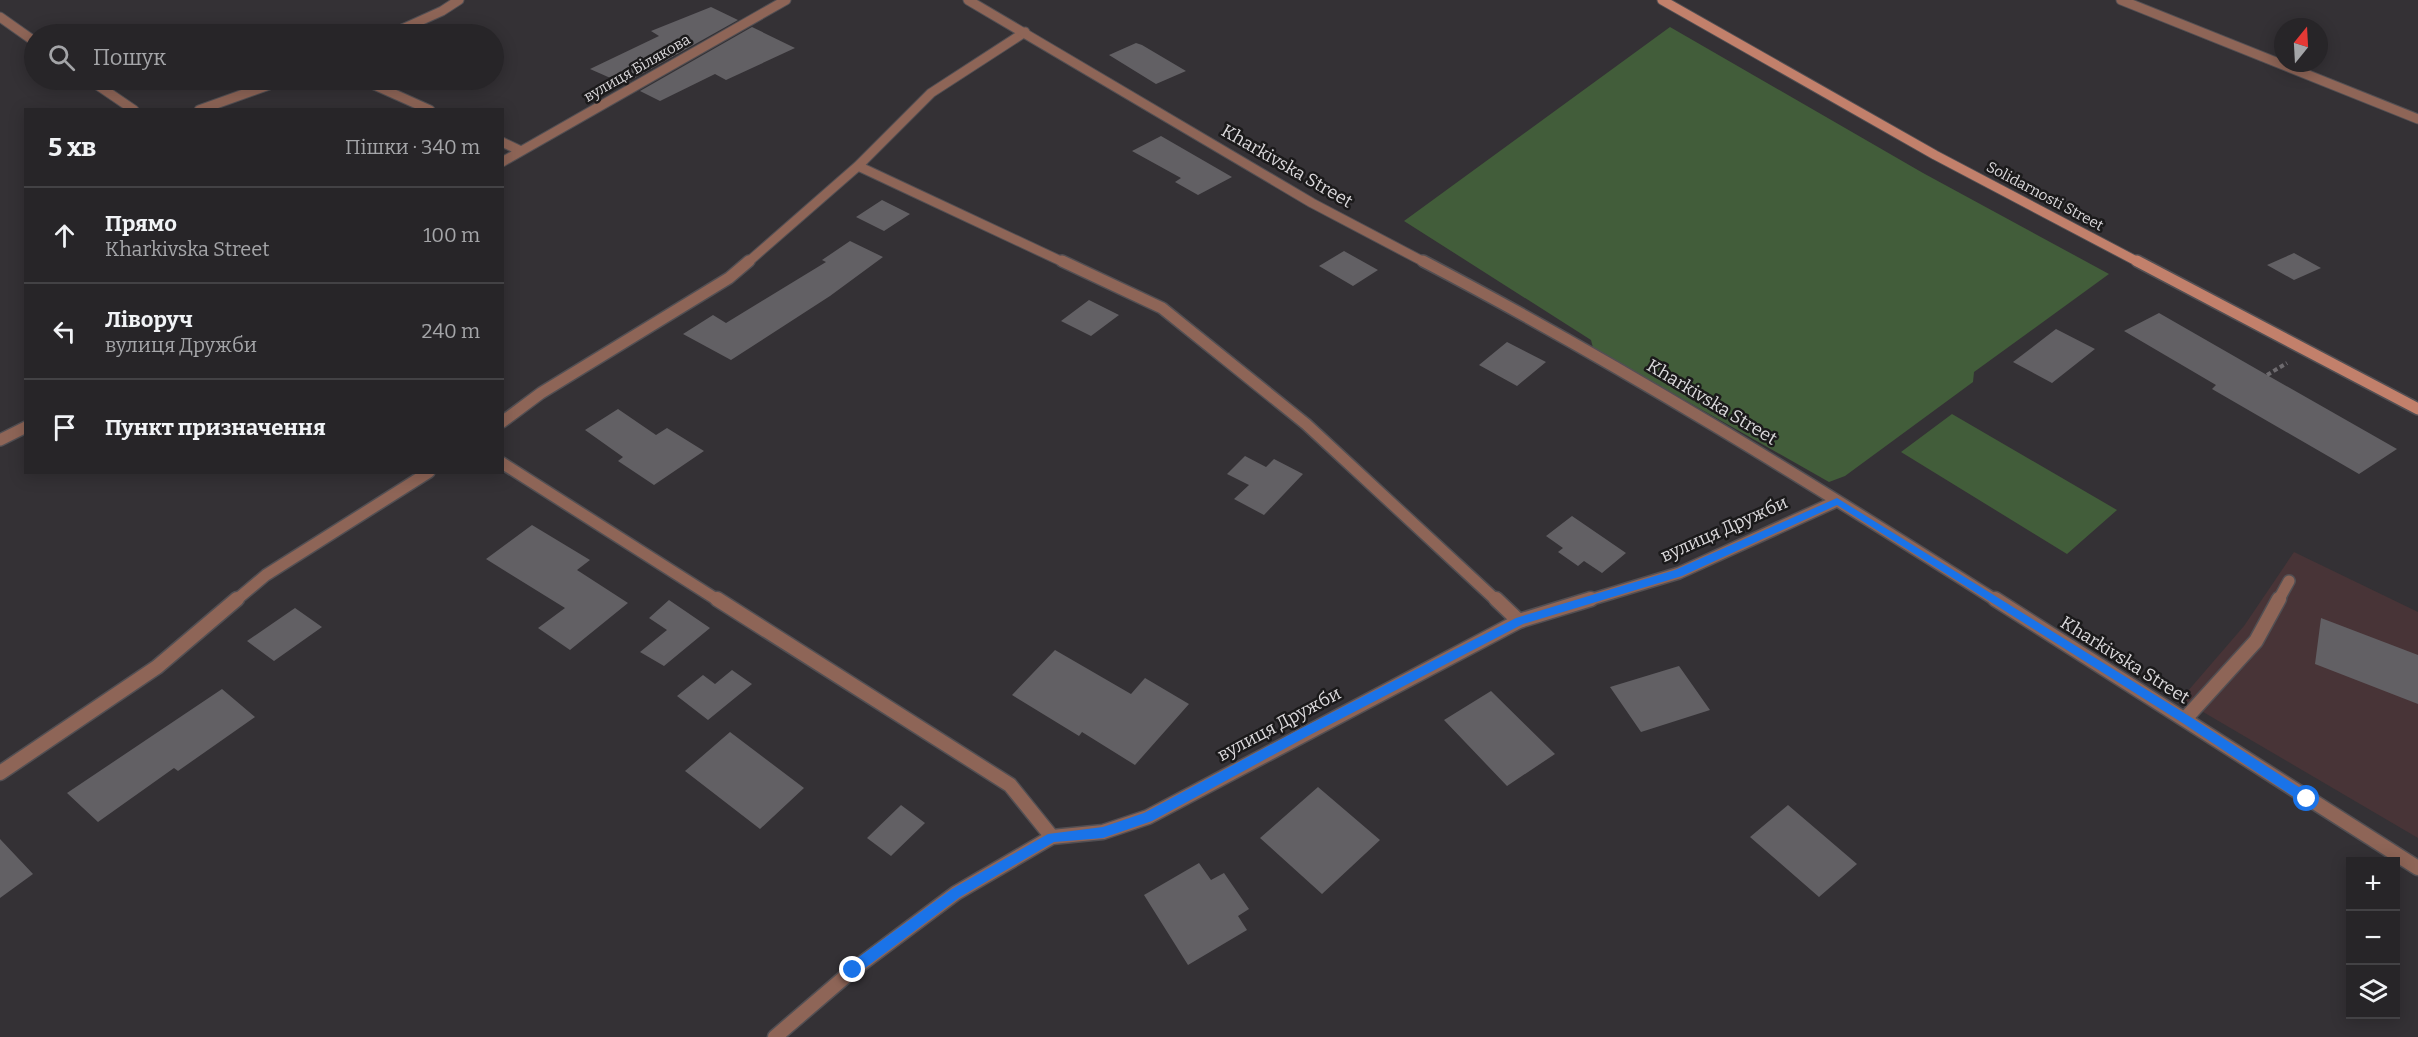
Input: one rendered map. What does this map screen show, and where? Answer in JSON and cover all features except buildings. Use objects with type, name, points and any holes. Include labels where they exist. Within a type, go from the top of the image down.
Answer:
[{"type":"main road","name":"Solidarnosti Street","points":[[1662,0],[1935,155],[2418,409]]},
{"type":"street","points":[[413,24],[442,11],[459,0]]},
{"type":"street","name":"вулиця Білякова","points":[[504,161],[786,0]]},
{"type":"street","name":"Kharkivska Street","points":[[968,0],[1312,203],[1459,280],[1663,394],[1794,472],[2418,868]]},
{"type":"street","points":[[2121,0],[2418,119]]},
{"type":"street","points":[[0,17],[24,34]]},
{"type":"street","points":[[504,421],[541,393],[729,278],[858,166],[932,93],[1025,32]]},
{"type":"street","points":[[105,90],[131,108]]},
{"type":"street","points":[[205,108],[255,90]]},
{"type":"street","points":[[385,90],[426,108]]},
{"type":"street","points":[[504,143],[521,151]]},
{"type":"street","points":[[858,166],[1162,308],[1306,424],[1519,621]]},
{"type":"street","points":[[0,440],[24,427]]},
{"type":"street","points":[[504,464],[1010,785],[1052,837]]},
{"type":"street","points":[[0,773],[156,667],[266,575],[426,474]]},
{"type":"street","name":"вулиця Дружби","points":[[775,1037],[853,970],[956,893],[1052,837],[1103,832],[1148,817],[1519,621],[1678,573],[1837,501]]},
{"type":"street","points":[[2185,719],[2256,641],[2289,581]]},
{"type":"path","points":[[2267,375],[2295,359]]},
{"type":"shaded area","points":[[2294,552],[2418,612],[2418,838],[2181,699],[2244,626]]},
{"type":"green space","points":[[1670,27],[1923,173],[2109,274],[1974,372],[1973,382],[1845,476],[1829,482],[1593,348],[1591,340],[1404,221]]},
{"type":"green space","points":[[1952,414],[2117,510],[2067,554],[1901,452]]},
{"type":"route","points":[[853,970],[956,893],[1052,837],[1103,832],[1148,817],[1519,621],[1678,573],[1837,501],[2185,719],[2307,799]]}]
